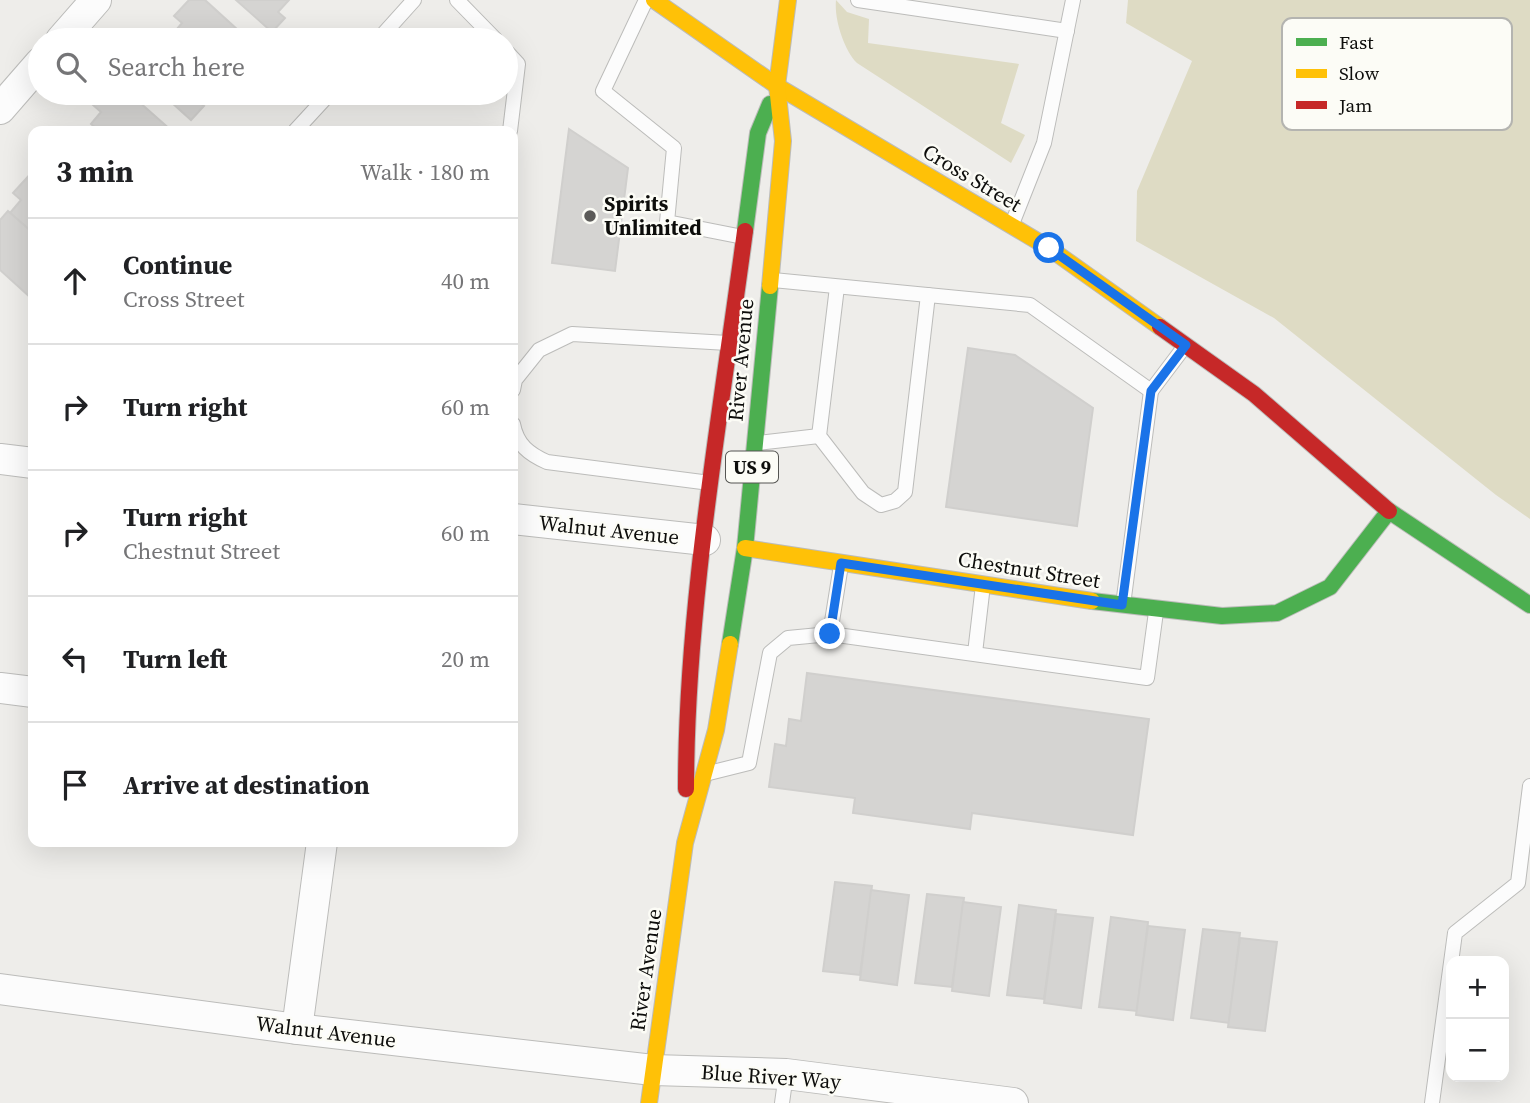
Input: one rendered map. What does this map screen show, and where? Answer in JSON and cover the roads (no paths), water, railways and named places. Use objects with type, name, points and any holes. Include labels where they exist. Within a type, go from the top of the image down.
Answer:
[{"type":"main road","name":"Cross Street","points":[[654,0],[777,86],[1049,248],[1254,394],[1389,510]]},
{"type":"main road","name":"River Avenue","points":[[649,1103],[685,843],[716,730],[745,548],[783,141],[777,86],[788,0]]},
{"type":"main road","name":"River Avenue","points":[[685,843],[686,724],[705,540],[758,133],[777,86]]},
{"type":"main road","points":[[1389,510],[1530,605]]},
{"type":"main road","name":"Chestnut Street","points":[[745,548],[1122,605],[1222,616],[1277,613],[1330,587],[1389,510]]},
{"type":"street","points":[[72,28],[96,0]]},
{"type":"street","points":[[0,109],[28,77]]},
{"type":"street","points":[[0,459],[28,462]]},
{"type":"street","name":"Walnut Avenue","points":[[518,520],[705,540]]},
{"type":"street","points":[[0,688],[28,691]]},
{"type":"street","points":[[297,1029],[321,847]]},
{"type":"street","name":"Walnut Avenue","points":[[0,989],[297,1029],[653,1070]]},
{"type":"street","name":"Blue River Way","points":[[653,1070],[786,1074],[1013,1103]]},
{"type":"lane","points":[[389,28],[414,0]]},
{"type":"lane","points":[[457,0],[484,28]]},
{"type":"lane","points":[[646,0],[603,91],[674,148],[667,222],[743,237]]},
{"type":"lane","points":[[859,0],[1067,31]]},
{"type":"lane","points":[[1011,226],[1044,143],[1073,0]]},
{"type":"lane","points":[[300,126],[319,105]]},
{"type":"lane","points":[[511,126],[513,105]]},
{"type":"lane","points":[[770,279],[1030,305],[1151,391]]},
{"type":"lane","points":[[837,287],[819,436],[863,494],[881,505],[895,501],[905,492],[928,295]]},
{"type":"lane","points":[[518,376],[539,350],[572,334],[729,343]]},
{"type":"lane","points":[[1122,605],[1151,391],[1186,345]]},
{"type":"lane","points":[[754,443],[819,436]]},
{"type":"lane","points":[[518,439],[529,454],[547,462],[712,483]]},
{"type":"lane","points":[[830,634],[841,563]]},
{"type":"lane","points":[[975,653],[983,585]]},
{"type":"lane","points":[[704,774],[749,763],[770,653],[788,638],[830,634],[1147,678],[1157,609]]},
{"type":"lane","points":[[1432,1103],[1455,933],[1518,883],[1530,786]]},
{"type":"lane","points":[[782,1103],[786,1074]]},
{"type":"place","name":"Spirits Unlimited","points":[[590,216]]}]
